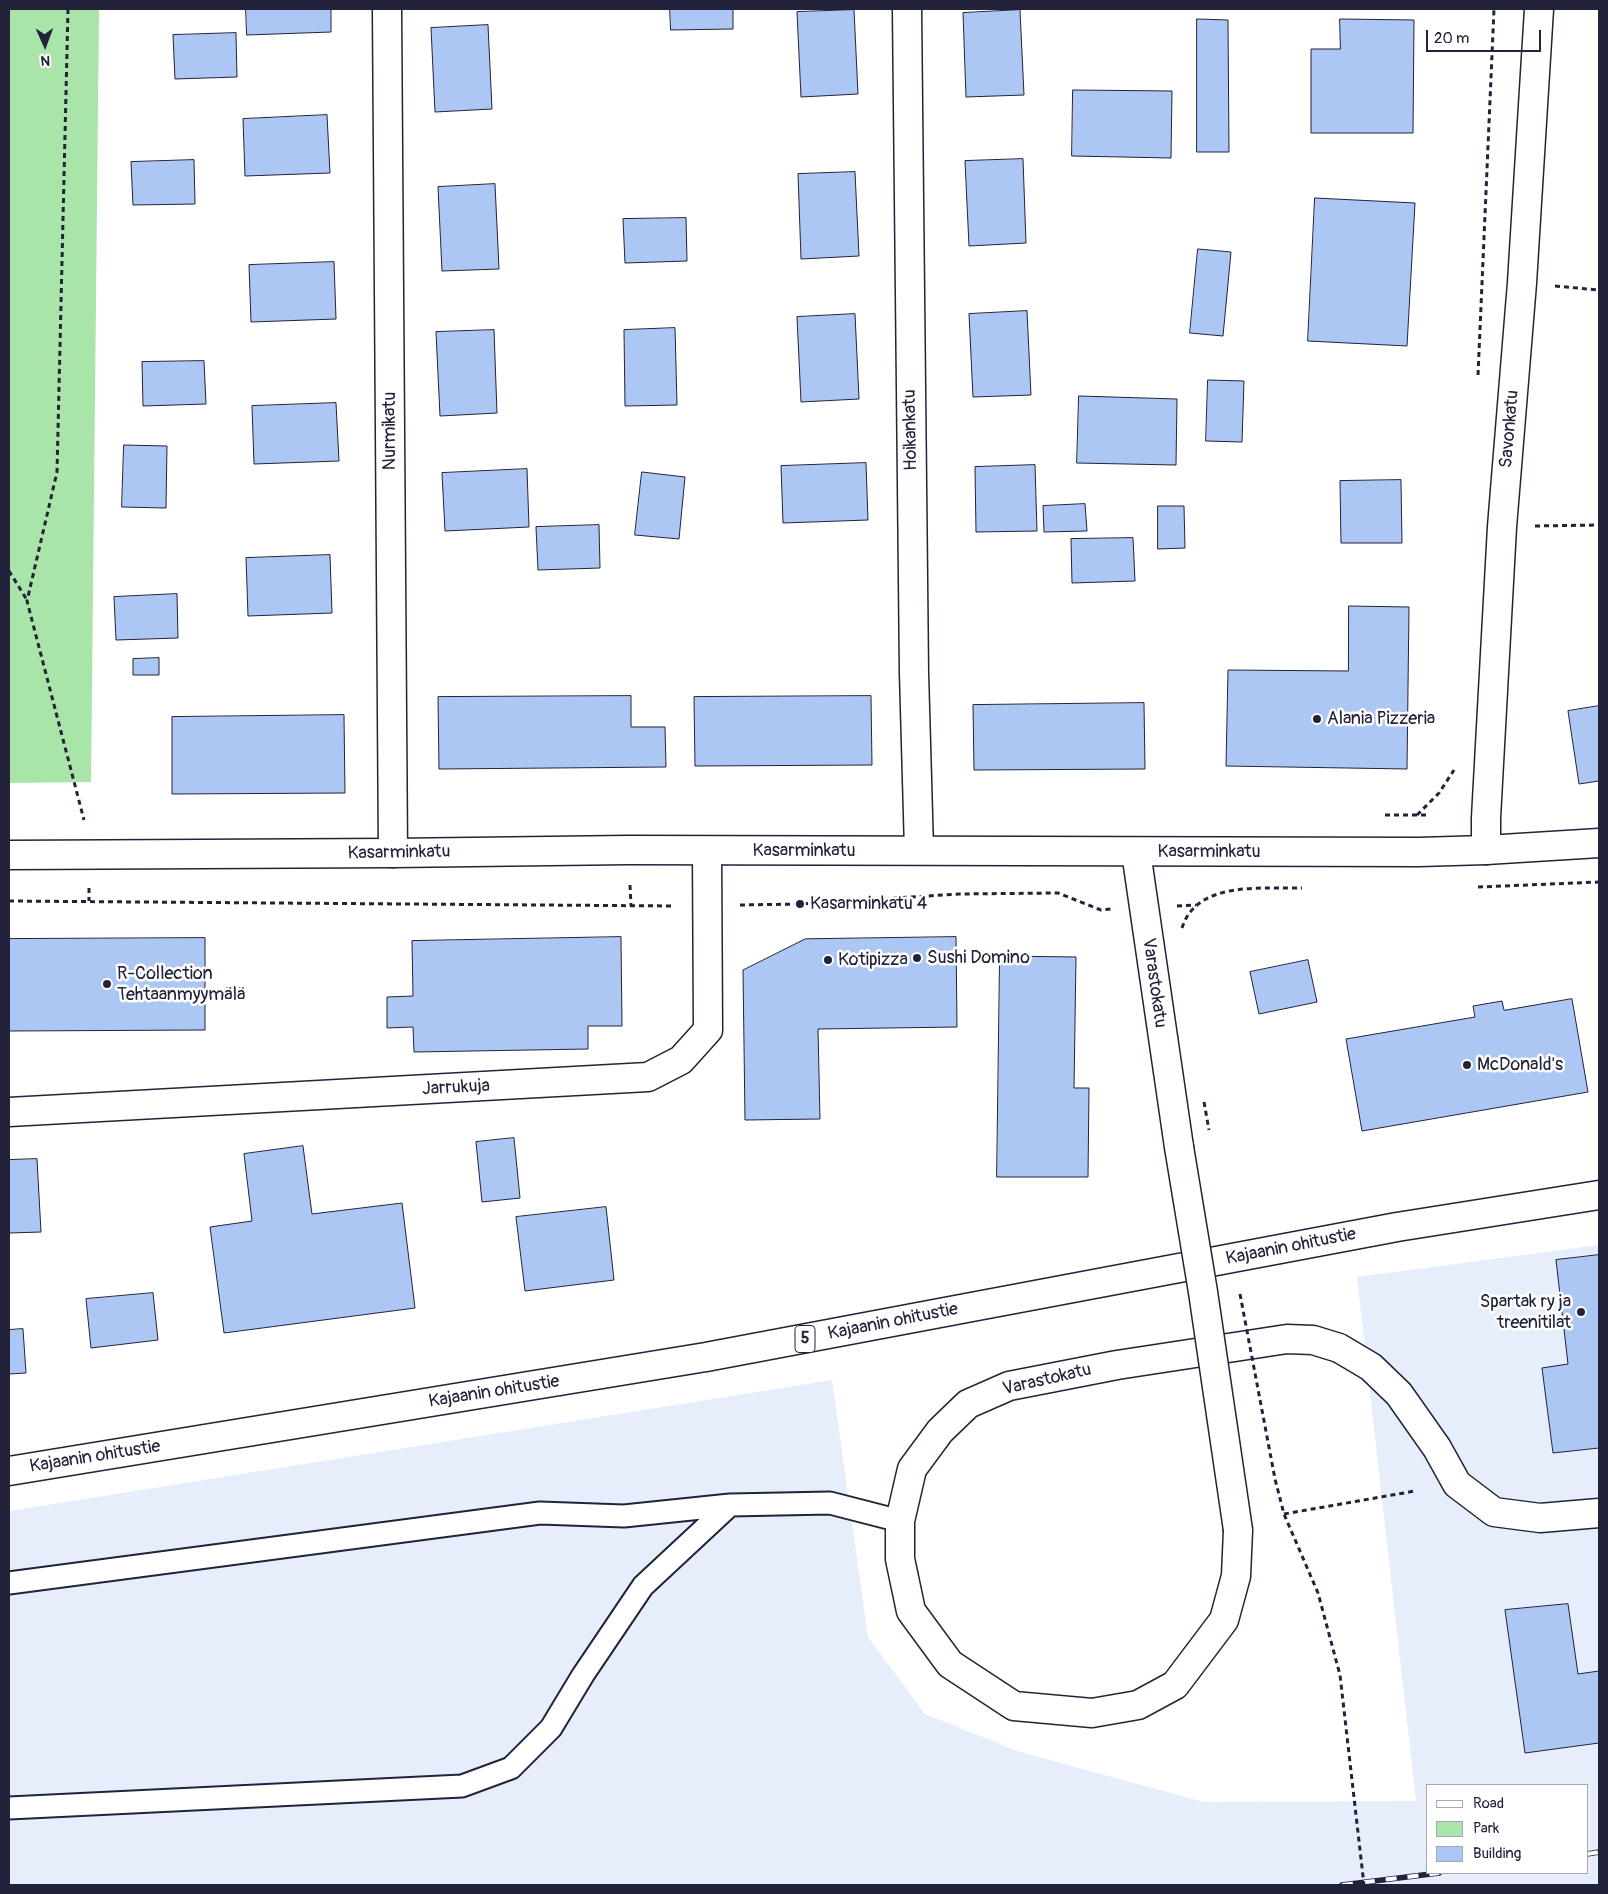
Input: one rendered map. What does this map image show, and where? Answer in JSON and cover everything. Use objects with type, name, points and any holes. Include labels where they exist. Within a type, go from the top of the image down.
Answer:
[{"type":"main road","name":"Nurmikatu","points":[[387,9],[393,853]]},
{"type":"main road","name":"Hoikankatu","points":[[907,9],[914,673],[919,850]]},
{"type":"main road","name":"Savonkatu","points":[[1486,850],[1486,818],[1502,527],[1522,284],[1539,9]]},
{"type":"main road","name":"Kasarminkatu","points":[[9,855],[628,850],[1419,852],[1599,843]]},
{"type":"main road","name":"Jarrukuja","points":[[9,1112],[648,1078],[681,1060],[708,1030],[707,851]]},
{"type":"main road","name":"Varastokatu","points":[[1136,852],[1143,908],[1203,1292],[1238,1530],[1236,1576],[1224,1620],[1175,1685],[1138,1705],[1092,1713],[1014,1706],[950,1664],[911,1611],[900,1559],[900,1521],[912,1469],[940,1431],[968,1404],[1009,1386],[1116,1365],[1287,1339],[1313,1340],[1339,1348],[1371,1367],[1399,1394],[1437,1448],[1457,1484],[1494,1512],[1540,1518],[1599,1513]]},
{"type":"main road","name":"Kajaanin ohitustie","points":[[9,1471],[706,1357],[1397,1227],[1599,1195]]},
{"type":"lane","points":[[9,1583],[540,1513],[624,1516],[730,1505],[830,1503],[900,1521]]},
{"type":"lane","points":[[9,1808],[462,1786],[511,1768],[551,1728],[583,1675],[642,1586],[730,1505]]},
{"type":"path","points":[[27,601],[57,472],[68,9]]},
{"type":"path","points":[[1478,380],[1494,9]]},
{"type":"path","points":[[1522,284],[1599,290]]},
{"type":"path","points":[[1502,527],[1599,525]]},
{"type":"path","points":[[9,571],[27,601],[85,826]]},
{"type":"path","points":[[1419,852],[1417,815],[1439,793],[1455,769]]},
{"type":"path","points":[[9,901],[631,906],[800,904],[959,894],[1058,893],[1101,910],[1196,905]]},
{"type":"path","points":[[1204,1102],[1209,1131]]},
{"type":"path","points":[[1239,1287],[1275,1479],[1284,1514],[1318,1593],[1340,1674],[1364,1885]]},
{"type":"path","points":[[1284,1514],[1416,1491]]},
{"type":"shaded area","points":[[1599,1245],[1599,1885],[9,1885],[9,1511],[832,1380],[868,1637],[925,1714],[1020,1752],[1204,1802],[1416,1801],[1357,1277]]},
{"type":"green space","points":[[9,9],[99,9],[91,782],[9,783]]},
{"type":"building","points":[[246,9],[331,9],[331,32],[247,35]]},
{"type":"building","points":[[670,9],[733,9],[733,29],[671,30]]},
{"type":"building","points":[[854,10],[858,94],[801,97],[797,12]]},
{"type":"building","points":[[1020,10],[1024,95],[966,97],[963,13]]},
{"type":"building","points":[[1197,19],[1228,20],[1229,152],[1197,152]]},
{"type":"building","points":[[1340,19],[1414,20],[1413,133],[1311,133],[1311,49],[1340,49]]},
{"type":"building","points":[[488,25],[492,109],[435,112],[431,28]]},
{"type":"building","points":[[236,33],[237,77],[175,79],[173,35]]},
{"type":"building","points":[[1073,90],[1172,91],[1171,158],[1072,156]]},
{"type":"building","points":[[327,115],[330,173],[245,176],[243,119]]},
{"type":"building","points":[[1023,159],[1026,243],[969,246],[965,161]]},
{"type":"building","points":[[194,160],[195,204],[133,205],[131,162]]},
{"type":"building","points":[[855,172],[859,256],[801,259],[798,174]]},
{"type":"building","points":[[495,184],[499,269],[442,271],[438,187]]},
{"type":"building","points":[[1315,198],[1415,203],[1407,346],[1308,341]]},
{"type":"building","points":[[686,218],[687,261],[625,263],[623,219]]},
{"type":"building","points":[[1198,249],[1231,252],[1223,336],[1190,333]]},
{"type":"building","points":[[334,262],[336,319],[251,322],[249,265]]},
{"type":"building","points":[[1027,311],[1031,395],[973,397],[969,314]]},
{"type":"building","points":[[855,314],[859,399],[801,402],[797,317]]},
{"type":"building","points":[[675,328],[677,405],[625,406],[624,330]]},
{"type":"building","points":[[494,330],[497,413],[440,416],[436,332]]},
{"type":"building","points":[[204,361],[206,404],[143,406],[142,362]]},
{"type":"building","points":[[1208,380],[1244,381],[1242,442],[1206,441]]},
{"type":"building","points":[[1079,396],[1177,399],[1176,465],[1077,463]]},
{"type":"building","points":[[336,403],[339,461],[254,464],[252,406]]},
{"type":"building","points":[[124,445],[167,446],[166,508],[122,507]]},
{"type":"building","points":[[866,463],[868,520],[783,523],[781,466]]},
{"type":"building","points":[[1035,465],[1037,531],[976,532],[975,467]]},
{"type":"building","points":[[527,469],[529,527],[445,531],[442,473]]},
{"type":"building","points":[[642,472],[685,477],[679,539],[635,535]]},
{"type":"building","points":[[1401,480],[1402,543],[1341,543],[1340,481]]},
{"type":"building","points":[[1085,504],[1087,531],[1044,532],[1043,506]]},
{"type":"building","points":[[1158,506],[1184,506],[1185,548],[1158,549]]},
{"type":"building","points":[[599,525],[600,568],[538,570],[536,527]]},
{"type":"building","points":[[1133,538],[1135,581],[1072,583],[1071,539]]},
{"type":"building","points":[[330,555],[332,613],[248,616],[246,558]]},
{"type":"building","points":[[177,594],[178,638],[116,640],[114,597]]},
{"type":"building","name":"Alania Pizzeria","points":[[1349,606],[1409,607],[1407,769],[1226,766],[1228,670],[1348,671]]},
{"type":"building","points":[[159,658],[159,675],[133,675],[133,659]]},
{"type":"building","points":[[631,696],[631,727],[665,727],[666,767],[439,769],[438,697]]},
{"type":"building","points":[[871,696],[872,765],[695,766],[694,697]]},
{"type":"building","points":[[1144,703],[1145,769],[974,770],[973,705]]},
{"type":"building","points":[[1599,706],[1599,781],[1579,784],[1568,711]]},
{"type":"building","points":[[344,715],[345,793],[172,794],[172,717]]},
{"type":"building","points":[[621,937],[622,1026],[588,1026],[588,1049],[414,1052],[413,1027],[387,1028],[387,997],[413,996],[412,941]]},
{"type":"building","points":[[956,937],[957,1027],[818,1029],[820,1119],[745,1120],[743,970],[805,939]]},
{"type":"building","name":"R-Collection Tehtaanmyymälä","points":[[205,938],[205,1030],[9,1031],[9,939]]},
{"type":"building","points":[[1000,956],[1076,957],[1074,1088],[1089,1088],[1088,1177],[997,1177]]},
{"type":"building","points":[[1308,960],[1317,1002],[1259,1014],[1250,972]]},
{"type":"building","name":"McDonald's","points":[[1572,999],[1588,1092],[1362,1131],[1346,1039],[1475,1017],[1473,1006],[1502,1001],[1504,1010]]},
{"type":"building","points":[[514,1138],[520,1198],[482,1202],[476,1142]]},
{"type":"building","points":[[303,1146],[312,1214],[402,1203],[415,1308],[224,1333],[210,1227],[252,1221],[244,1154]]},
{"type":"building","points":[[37,1159],[41,1232],[9,1233],[9,1160]]},
{"type":"building","points":[[606,1207],[614,1280],[525,1291],[516,1217]]},
{"type":"building","name":"Spartak ry ja treenitilat","points":[[1599,1255],[1599,1448],[1553,1453],[1542,1368],[1568,1364],[1556,1260]]},
{"type":"building","points":[[153,1293],[158,1340],[91,1348],[86,1299]]},
{"type":"building","points":[[23,1329],[26,1373],[9,1374],[9,1330]]},
{"type":"building","points":[[1568,1604],[1578,1674],[1599,1671],[1599,1743],[1525,1753],[1505,1610]]},
{"type":"railway","points":[[1588,1854],[1599,1852]]},
{"type":"railway","points":[[1342,1885],[1431,1874]]},
{"type":"place","name":"Alania Pizzeria","points":[[1317,719]]},
{"type":"place","name":"Kasarminkatu 4","points":[[800,904]]},
{"type":"place","name":"Sushi Domino","points":[[917,958]]},
{"type":"place","name":"Kotipizza","points":[[828,960]]},
{"type":"place","name":"R-Collection Tehtaanmyymälä","points":[[107,984]]},
{"type":"place","name":"McDonald's","points":[[1467,1065]]},
{"type":"place","name":"Spartak ry ja treenitilat","points":[[1581,1312]]}]
